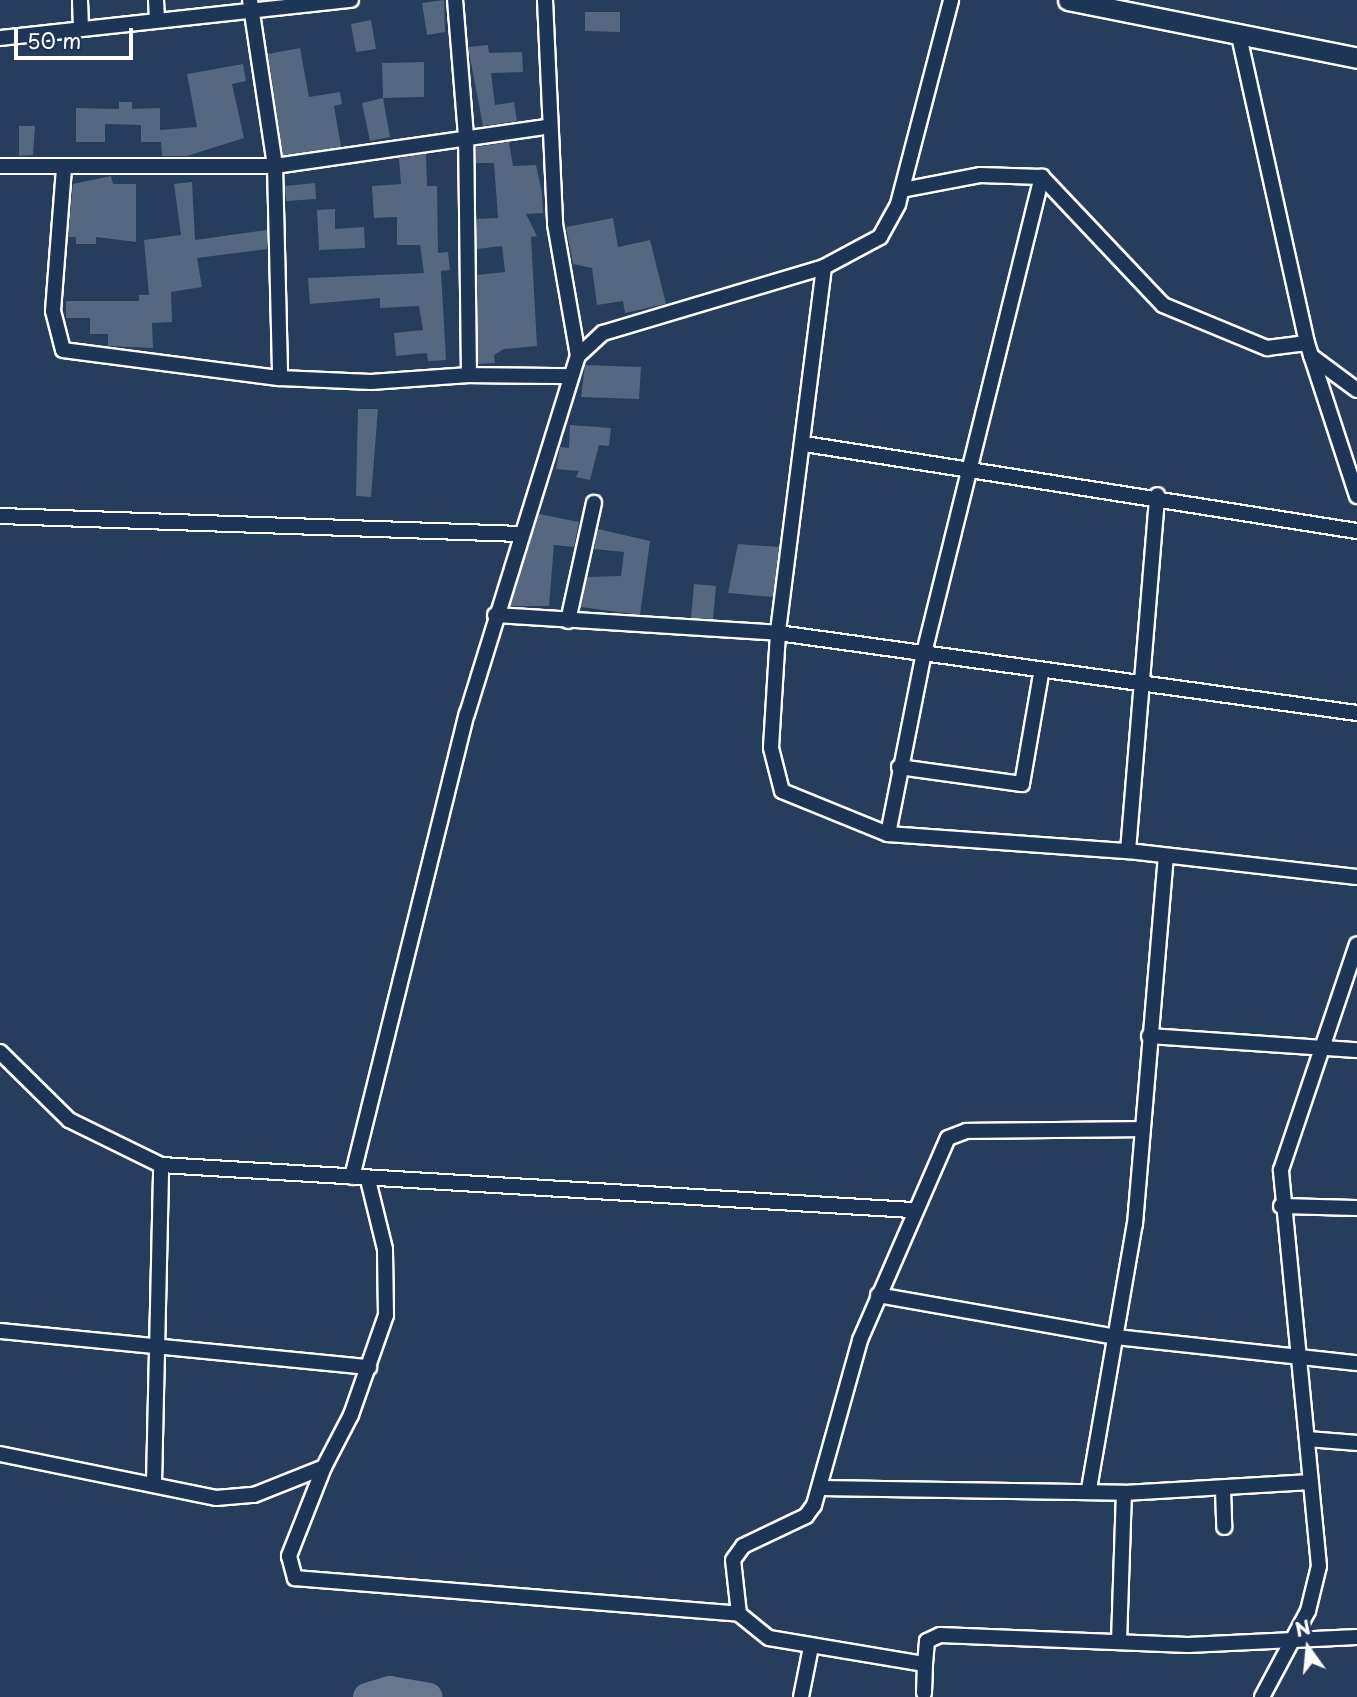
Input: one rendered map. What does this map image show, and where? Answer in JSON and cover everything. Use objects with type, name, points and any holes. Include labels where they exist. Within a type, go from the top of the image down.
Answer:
[{"type":"street","points":[[80,0],[81,27]]},
{"type":"street","points":[[156,0],[157,20]]},
{"type":"street","points":[[0,38],[251,6],[351,0]]},
{"type":"street","points":[[455,0],[466,136],[469,375]]},
{"type":"street","points":[[545,0],[547,127],[578,356]]},
{"type":"street","points":[[352,1177],[495,615],[578,356],[603,333],[824,267],[880,237],[902,190],[951,0]]},
{"type":"street","points":[[1068,0],[1357,58]]},
{"type":"street","points":[[251,6],[275,166],[280,378]]},
{"type":"street","points":[[1239,36],[1309,350],[1357,496]]},
{"type":"street","points":[[0,166],[275,166],[466,136],[547,127]]},
{"type":"street","points":[[64,168],[53,311],[64,350],[280,378],[570,376]]},
{"type":"street","points":[[902,190],[980,175],[1042,177],[1163,305],[1267,348],[1309,350],[1357,390]]},
{"type":"street","points":[[888,834],[899,767],[923,657],[1042,177]]},
{"type":"street","points":[[824,267],[805,444],[778,634],[771,748],[782,791],[888,834],[1128,851],[1166,858],[1357,877]]},
{"type":"street","points":[[805,444],[1157,495],[1357,531]]},
{"type":"street","points":[[1128,851],[1145,688],[1157,495]]},
{"type":"street","points":[[568,621],[594,503]]},
{"type":"street","points":[[0,516],[520,534]]},
{"type":"street","points":[[495,615],[778,634],[1041,674],[1357,713]]},
{"type":"street","points":[[899,767],[1022,784],[1041,674]]},
{"type":"street","points":[[1088,1489],[1116,1337],[1143,1129],[1166,858]]},
{"type":"street","points":[[1262,1697],[1318,1583],[1308,1439],[1281,1206],[1283,1156],[1357,944]]},
{"type":"street","points":[[1149,1036],[1318,1052],[1357,1050]]},
{"type":"street","points":[[0,1052],[76,1125],[161,1165],[368,1180],[911,1210]]},
{"type":"street","points":[[739,1614],[731,1579],[737,1553],[806,1516],[820,1488],[828,1442],[878,1295],[911,1210],[954,1134],[1143,1129]]},
{"type":"street","points":[[154,1483],[161,1165]]},
{"type":"street","points":[[368,1180],[380,1220],[388,1294],[369,1367],[324,1467],[289,1556],[295,1577],[739,1614],[769,1638],[925,1664]]},
{"type":"street","points":[[1281,1206],[1357,1208]]},
{"type":"street","points":[[878,1295],[1116,1337],[1300,1361],[1357,1363]]},
{"type":"street","points":[[0,1331],[369,1367]]},
{"type":"street","points":[[1308,1439],[1357,1443]]},
{"type":"street","points":[[0,1454],[235,1498],[324,1467]]},
{"type":"street","points":[[820,1488],[1088,1489],[1124,1493],[1223,1490],[1311,1482]]},
{"type":"street","points":[[1223,1490],[1224,1527]]},
{"type":"street","points":[[1119,1642],[1124,1493]]},
{"type":"street","points":[[924,1693],[927,1641],[936,1635],[1119,1642],[1290,1643],[1357,1637]]},
{"type":"street","points":[[801,1697],[811,1647]]},
{"type":"building","points":[[444,0],[445,32],[427,35],[422,3]]},
{"type":"building","points":[[585,12],[620,12],[620,32],[585,31]]},
{"type":"building","points":[[371,20],[376,49],[356,52],[351,24]]},
{"type":"building","points":[[488,45],[489,53],[522,52],[523,72],[491,73],[495,105],[514,102],[517,121],[483,126],[468,47]]},
{"type":"building","points":[[300,48],[309,97],[340,92],[342,104],[334,106],[341,147],[283,155],[268,54]]},
{"type":"building","points":[[424,62],[424,97],[383,98],[382,63]]},
{"type":"building","points":[[243,64],[246,81],[232,84],[244,138],[187,156],[162,156],[161,142],[141,142],[141,125],[105,124],[105,142],[76,142],[76,108],[119,109],[119,102],[132,102],[132,109],[160,108],[160,130],[197,127],[187,74]]},
{"type":"building","points":[[383,98],[390,137],[370,141],[362,103]]},
{"type":"building","points":[[19,126],[35,126],[33,155],[19,156]]},
{"type":"building","points":[[509,142],[513,166],[536,165],[542,193],[543,213],[526,214],[537,236],[531,237],[537,346],[504,349],[494,355],[495,363],[478,364],[477,275],[505,272],[502,246],[477,249],[477,219],[498,218],[494,163],[476,163],[476,147]]},
{"type":"building","points":[[426,154],[427,186],[437,186],[438,253],[448,252],[450,270],[441,271],[446,360],[428,361],[427,353],[396,356],[394,333],[423,330],[419,306],[380,308],[380,298],[310,304],[308,278],[424,273],[420,245],[397,245],[397,217],[374,218],[372,186],[401,184],[399,158]]},
{"type":"building","points":[[111,176],[113,184],[136,184],[136,242],[96,237],[96,244],[76,244],[76,237],[68,237],[73,184]]},
{"type":"building","points":[[192,182],[195,240],[267,230],[267,249],[197,258],[202,287],[171,292],[172,322],[152,323],[153,348],[108,346],[108,334],[90,334],[90,318],[66,318],[66,301],[139,301],[139,295],[149,295],[144,240],[181,235],[174,184]]},
{"type":"building","points":[[315,183],[316,199],[286,201],[285,186]]},
{"type":"building","points":[[335,209],[335,229],[364,227],[365,248],[319,250],[317,210]]},
{"type":"building","points":[[613,218],[618,247],[650,240],[666,304],[625,313],[623,301],[597,305],[592,268],[573,264],[566,227]]},
{"type":"building","points":[[585,365],[641,367],[639,399],[581,397]]},
{"type":"building","points":[[358,409],[378,409],[371,497],[356,496]]},
{"type":"building","points":[[570,425],[611,428],[609,446],[599,445],[590,480],[576,477],[579,471],[556,469],[560,447],[569,448]]},
{"type":"building","points":[[539,514],[579,522],[574,547],[554,545],[549,606],[510,606]]},
{"type":"building","points":[[598,529],[650,541],[640,615],[581,607],[587,577],[621,576],[624,552],[594,549]]},
{"type":"building","points":[[738,544],[779,547],[773,597],[728,593]]},
{"type":"building","points":[[694,584],[716,586],[713,619],[691,618]]},
{"type":"waterway","points":[[367,1697],[390,1690],[428,1697]]}]
